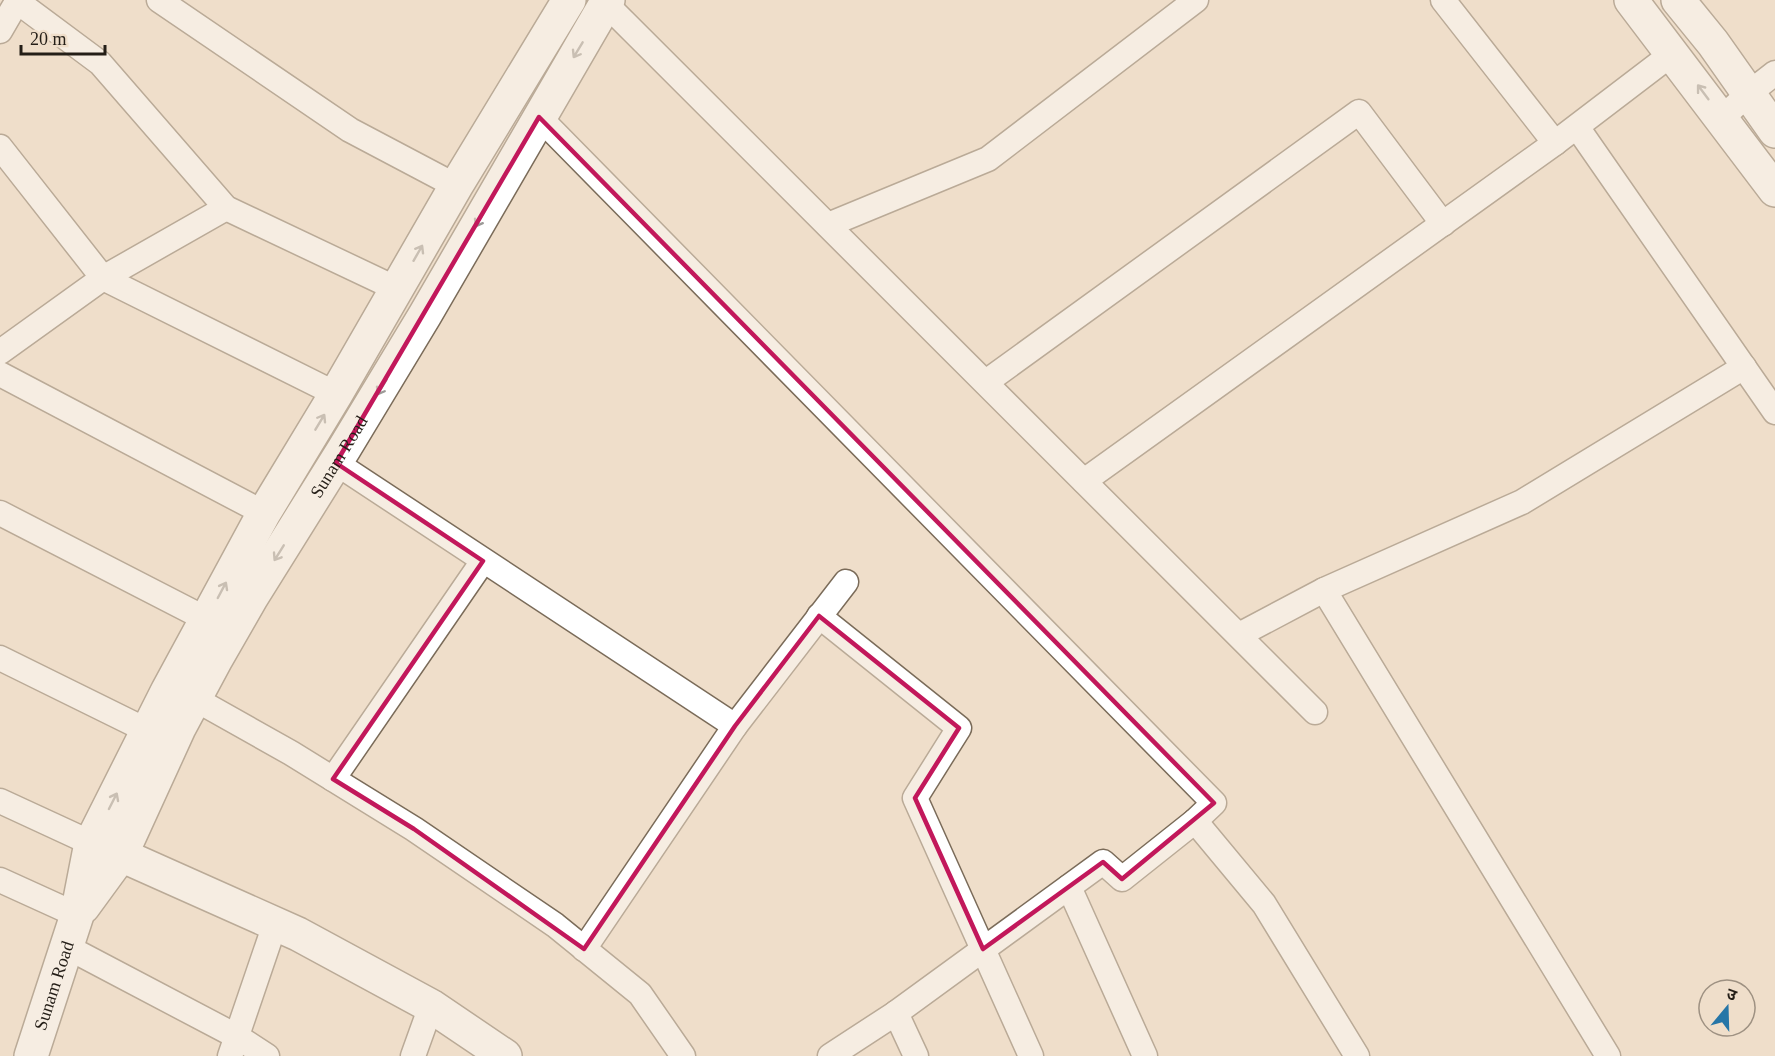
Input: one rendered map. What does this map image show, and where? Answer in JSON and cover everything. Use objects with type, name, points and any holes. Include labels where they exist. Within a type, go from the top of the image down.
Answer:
[{"type":"main road","name":"Sunam Road","points":[[37,1054],[77,915],[91,843],[168,690],[264,513],[336,394],[456,186],[569,0]]},
{"type":"main road","points":[[1632,0],[1775,190]]},
{"type":"main road","points":[[1678,0],[1713,43],[1775,131]]},
{"type":"main road","name":"Sunam Road","points":[[77,915],[121,855],[179,728],[251,598],[425,315],[607,2]]},
{"type":"main road","points":[[121,855],[298,934],[431,1006],[505,1056]]},
{"type":"street","points":[[159,0],[350,130],[456,186]]},
{"type":"street","points":[[828,225],[988,159],[1196,0]]},
{"type":"street","points":[[1443,0],[1555,143]]},
{"type":"street","points":[[0,31],[18,1],[100,63],[226,208],[397,289]]},
{"type":"street","points":[[607,2],[1315,711]]},
{"type":"street","points":[[1084,481],[1577,128],[1673,53]]},
{"type":"street","points":[[1722,118],[1775,73]]},
{"type":"street","points":[[986,382],[1359,112],[1443,224]]},
{"type":"street","points":[[539,117],[1214,803],[1122,879],[1102,862],[896,1012],[830,1056]]},
{"type":"street","points":[[1577,128],[1775,411]]},
{"type":"street","points":[[0,147],[103,278],[336,394]]},
{"type":"street","points":[[0,352],[103,278],[226,208]]},
{"type":"street","points":[[1239,635],[1324,590],[1522,502],[1744,367]]},
{"type":"street","points":[[0,374],[264,513]]},
{"type":"street","points":[[336,463],[735,726]]},
{"type":"street","points":[[0,513],[206,619]]},
{"type":"street","points":[[333,779],[483,561]]},
{"type":"street","points":[[584,949],[735,726],[846,582]]},
{"type":"street","points":[[1324,590],[1608,1056]]},
{"type":"street","points":[[819,616],[959,728],[915,798],[1031,1056]]},
{"type":"street","points":[[0,658],[148,731]]},
{"type":"street","points":[[195,699],[333,779],[442,848],[555,925],[640,994],[683,1056]]},
{"type":"street","points":[[0,801],[91,843]]},
{"type":"street","points":[[1195,821],[1264,904],[1357,1056]]},
{"type":"street","points":[[0,880],[77,915]]},
{"type":"street","points":[[1069,887],[1145,1056]]},
{"type":"street","points":[[233,1046],[275,924]]},
{"type":"street","points":[[67,947],[233,1046],[267,1056]]},
{"type":"street","points":[[413,1056],[431,1006]]},
{"type":"street","points":[[896,1012],[916,1056]]},
{"type":"highlighted area","points":[[539,117],[1214,803],[1122,879],[1103,862],[983,949],[915,798],[959,728],[819,616],[735,726],[584,949],[414,829],[333,779],[483,561],[336,463]]}]
